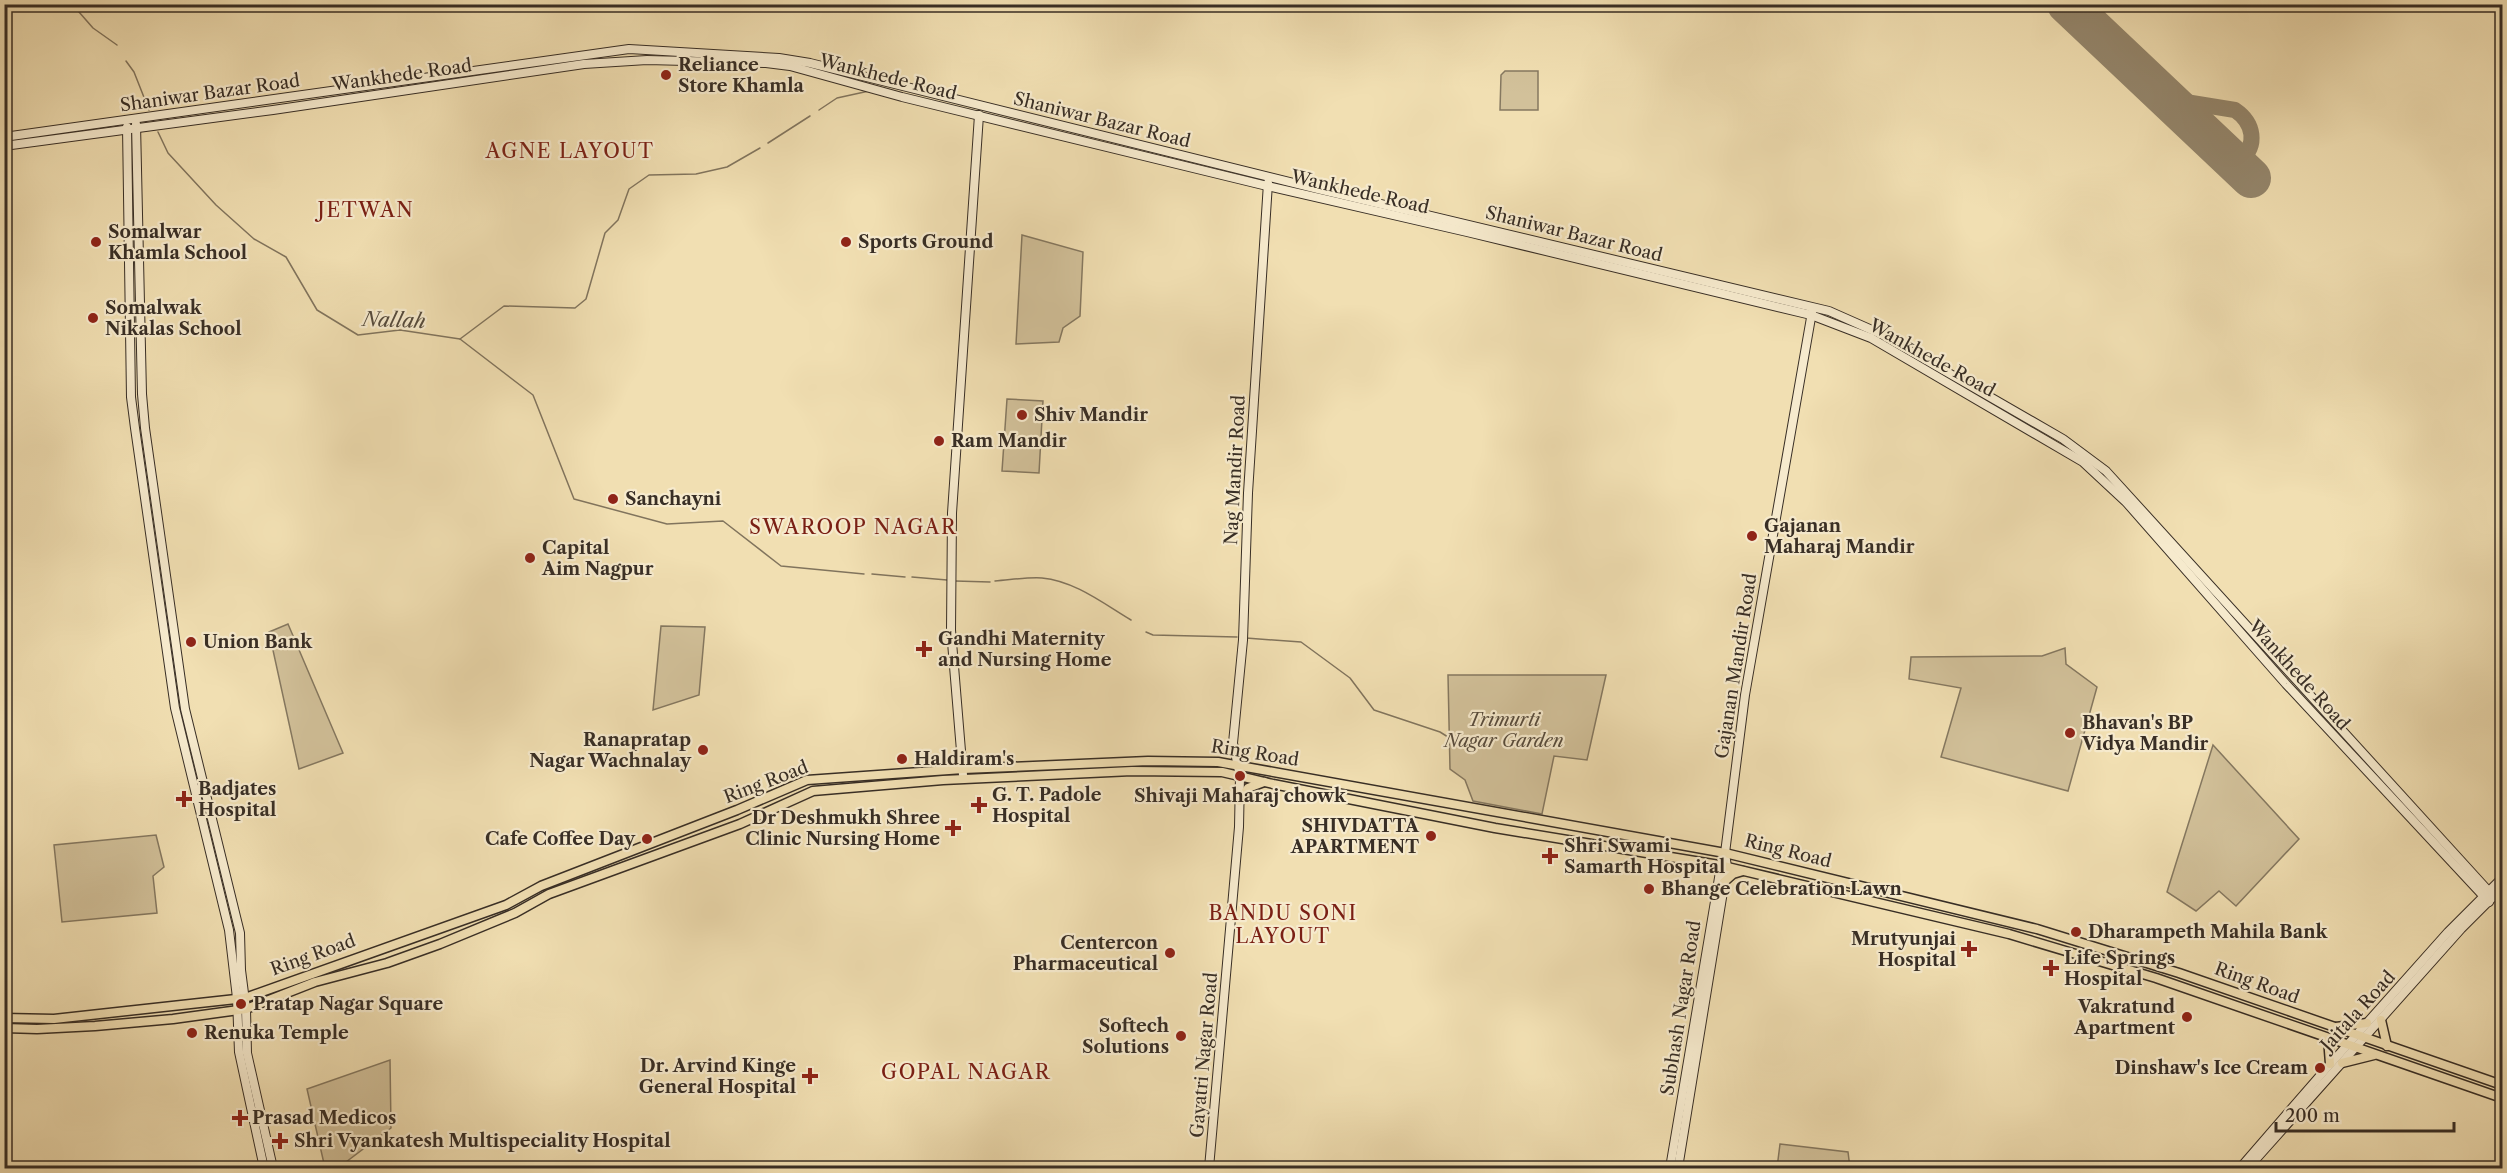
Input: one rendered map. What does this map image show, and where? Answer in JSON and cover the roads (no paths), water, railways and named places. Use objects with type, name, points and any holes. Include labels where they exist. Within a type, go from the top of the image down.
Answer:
[{"type":"main road","name":"Shaniwar Bazar Road","points":[[4,137],[629,49],[779,58],[810,63],[1848,318],[1881,334],[2063,439],[2091,459],[2132,498]]},
{"type":"main road","name":"Wankhede Road","points":[[4,146],[584,64],[629,60],[766,63],[790,66],[1267,186],[1812,311],[1871,338],[2083,462],[2126,502],[2286,684],[2489,897]]},
{"type":"main road","points":[[963,779],[951,630],[952,513],[979,115]]},
{"type":"main road","points":[[136,119],[142,394],[145,428],[185,709],[240,933],[241,998]]},
{"type":"main road","points":[[127,120],[131,397],[135,428],[175,708],[230,930],[247,1053],[273,1168]]},
{"type":"main road","name":"Nag Mandir Road","points":[[1236,765],[1233,742],[1243,635],[1248,482],[1269,177]]},
{"type":"main road","name":"Gajanan Mandir Road","points":[[1723,866],[1745,695],[1812,311]]},
{"type":"main road","name":"Wankhede Road","points":[[2132,498],[2489,897]]},
{"type":"main road","name":"Ring Road","points":[[4,1018],[54,1019],[241,998],[506,905],[541,886],[737,810],[807,780],[963,769],[1148,762],[1218,762],[1725,853],[2037,929],[2179,973],[2332,1028],[2502,1085]]},
{"type":"main road","name":"Gayatri Nagar Road","points":[[1209,1168],[1239,801],[1240,776],[1236,765]]},
{"type":"main road","name":"Ring Road","points":[[4,1028],[95,1026],[242,1010],[315,982],[387,963],[440,944],[515,913],[549,894],[740,824],[813,791],[963,779],[1132,771],[1222,772],[1483,826],[1743,870],[2008,934],[2156,978],[2502,1098]]},
{"type":"main road","points":[[1239,801],[1248,788],[1265,782]]},
{"type":"main road","points":[[1678,1168],[1724,882],[1723,866]]},
{"type":"main road","name":"Subhash Nagar Road","points":[[1670,1168],[1723,866]]},
{"type":"main road","points":[[1724,882],[1733,874],[1743,870]]},
{"type":"main road","name":"Jaitala Road","points":[[2240,1168],[2330,1064],[2352,1046],[2365,1039],[2462,929],[2502,878]]},
{"type":"main road","name":"Jaitala Road","points":[[2248,1168],[2342,1063],[2352,1046],[2355,1035],[2448,932],[2502,888]]},
{"type":"main road","points":[[242,1010],[239,1052],[264,1168]]},
{"type":"main road","points":[[2381,1020],[2387,1046]]},
{"type":"main road","points":[[2332,1028],[2367,1023]]},
{"type":"main road","points":[[2328,1038],[2330,1064]]},
{"type":"main road","points":[[2342,1063],[2374,1055]]},
{"type":"waterway","points":[[72,4],[93,28],[117,45]]},
{"type":"waterway","name":"Nallah","points":[[126,61],[134,72],[149,110]]},
{"type":"waterway","points":[[819,110],[837,98],[869,91]]},
{"type":"waterway","points":[[768,143],[810,116]]},
{"type":"waterway","name":"Nallah","points":[[158,132],[168,153],[216,205],[254,239],[286,257],[317,310],[358,335],[400,330],[460,339],[533,395],[574,499],[667,524],[723,521],[781,566],[864,574]]},
{"type":"waterway","points":[[460,339],[504,306],[575,308],[586,299],[605,233],[618,220],[629,189],[649,175],[696,174],[727,167],[760,148]]},
{"type":"waterway","points":[[872,574],[905,577]]},
{"type":"waterway","points":[[912,577],[947,580]]},
{"type":"waterway","points":[[995,581],[1024,578],[1054,580],[1078,588],[1131,620]]},
{"type":"waterway","points":[[955,581],[990,582]]},
{"type":"waterway","points":[[1146,632],[1153,635],[1237,637]]},
{"type":"waterway","points":[[1246,638],[1301,642],[1350,678],[1374,710],[1440,732],[1448,737]]},
{"type":"place","name":"Reliance Store Khamla","points":[[666,75]]},
{"type":"place","name":"Somalwar Khamla School","points":[[96,242]]},
{"type":"place","name":"Sports Ground","points":[[846,242]]},
{"type":"place","name":"Somalwak Nikalas School","points":[[93,318]]},
{"type":"place","name":"Shiv Mandir","points":[[1022,415]]},
{"type":"place","name":"Ram Mandir","points":[[939,441]]},
{"type":"place","name":"Sanchayni","points":[[613,499]]},
{"type":"place","name":"Gajanan Maharaj Mandir","points":[[1752,536]]},
{"type":"place","name":"Capital Aim Nagpur","points":[[530,558]]},
{"type":"place","name":"Union Bank","points":[[191,642]]},
{"type":"place","name":"Gandhi Maternity and Nursing Home","points":[[924,649]]},
{"type":"place","name":"Bhavan's BP Vidya Mandir","points":[[2070,733]]},
{"type":"place","name":"Ranapratap Nagar Wachnalay","points":[[703,750]]},
{"type":"place","name":"Haldiram's","points":[[902,759]]},
{"type":"place","name":"Shivaji Maharaj chowk","points":[[1240,776]]},
{"type":"place","name":"Badjates Hospital","points":[[184,799]]},
{"type":"place","name":"G. T. Padole Hospital","points":[[979,805]]},
{"type":"place","name":"Dr Deshmukh Shree Clinic Nursing Home","points":[[953,828]]},
{"type":"place","name":"SHIVDATTA APARTMENT","points":[[1431,836]]},
{"type":"place","name":"Cafe Coffee Day","points":[[647,839]]},
{"type":"place","name":"Shri Swami Samarth Hospital","points":[[1550,856]]},
{"type":"place","name":"Bhange Celebration Lawn","points":[[1649,889]]},
{"type":"place","name":"Dharampeth Mahila Bank","points":[[2076,932]]},
{"type":"place","name":"Mrutyunjai Hospital","points":[[1969,949]]},
{"type":"place","name":"Centercon Pharmaceutical","points":[[1170,953]]},
{"type":"place","name":"Life Springs Hospital","points":[[2051,968]]},
{"type":"place","name":"Pratap Nagar Square","points":[[241,1004]]},
{"type":"place","name":"Vakratund Apartment","points":[[2187,1017]]},
{"type":"place","name":"Renuka Temple","points":[[192,1033]]},
{"type":"place","name":"Softech Solutions","points":[[1181,1036]]},
{"type":"place","name":"Dinshaw's Ice Cream","points":[[2320,1068]]},
{"type":"place","name":"Dr. Arvind Kinge General Hospital","points":[[810,1076]]},
{"type":"place","name":"Prasad Medicos","points":[[240,1118]]},
{"type":"place","name":"Shri Vyankatesh Multispeciality Hospital","points":[[280,1141]]},
{"type":"district","name":"AGNE LAYOUT","points":[[570,151]]},
{"type":"district","name":"JETWAN","points":[[366,210]]},
{"type":"district","name":"SWAROOP NAGAR","points":[[853,527]]},
{"type":"district","name":"BANDU SONI LAYOUT","points":[[1283,924]]},
{"type":"district","name":"GOPAL NAGAR","points":[[966,1072]]},
{"type":"park label","name":"Trimurti Nagar Garden","points":[[1504,730]]}]
